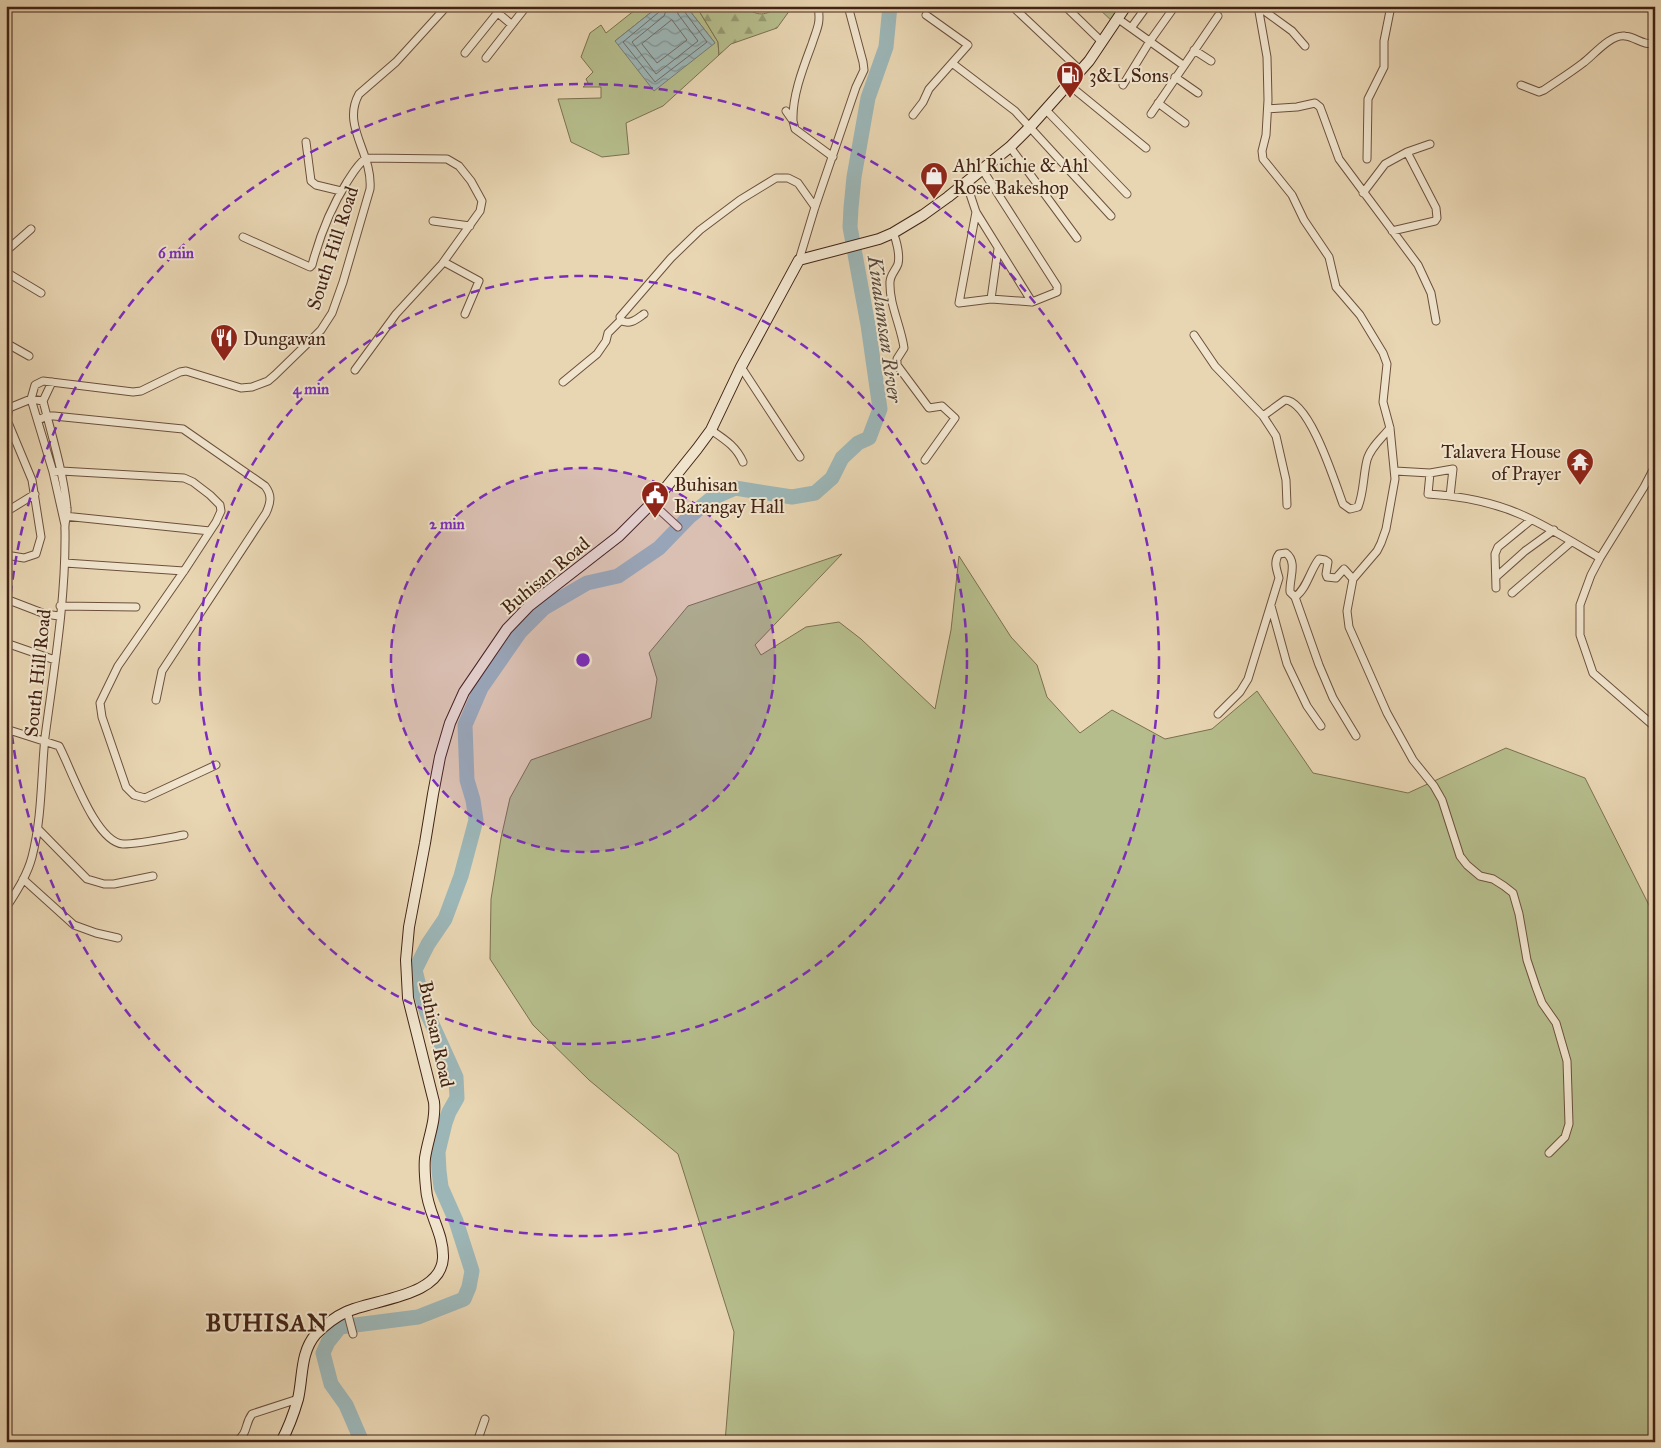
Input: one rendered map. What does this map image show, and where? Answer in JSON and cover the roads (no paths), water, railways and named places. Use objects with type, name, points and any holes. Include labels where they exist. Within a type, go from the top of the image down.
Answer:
[{"type":"street","name":"South Hill Road","points":[[52,382],[133,392],[141,391],[180,372],[186,371],[241,388],[252,387],[268,381],[321,330],[332,313],[343,282],[370,189],[366,158],[352,121],[355,100],[359,94],[396,62],[447,6]]},
{"type":"street","points":[[818,6],[820,20],[818,30],[812,43],[792,112],[795,129],[833,157]]},
{"type":"street","points":[[800,260],[856,87],[864,70],[848,6]]},
{"type":"street","points":[[851,18],[854,6]]},
{"type":"street","points":[[1012,6],[1081,71]]},
{"type":"street","points":[[1065,6],[1102,42]]},
{"type":"street","points":[[800,260],[879,239],[893,233],[922,215],[1010,148],[1081,71],[1126,6]]},
{"type":"street","points":[[1131,28],[1147,6]]},
{"type":"street","points":[[1123,85],[1150,41],[1175,6]]},
{"type":"street","points":[[1367,159],[1368,99],[1384,64],[1384,41],[1391,6]]},
{"type":"street","points":[[1258,7],[1292,31],[1305,46]]},
{"type":"street","points":[[1258,7],[1267,57],[1268,109],[1262,159],[1292,195],[1304,220],[1329,257],[1336,287],[1360,315],[1383,353],[1387,364],[1383,402],[1390,428],[1395,479],[1386,529],[1381,543],[1377,551],[1353,579],[1347,611],[1349,627],[1387,713],[1414,760],[1442,800],[1460,856],[1480,876],[1493,879],[1504,886],[1512,894],[1517,906],[1527,960],[1542,1003],[1556,1024],[1566,1061],[1569,1124],[1565,1137],[1549,1153]]},
{"type":"street","points":[[486,58],[511,24],[526,8]]},
{"type":"street","points":[[465,52],[500,9],[511,24]]},
{"type":"street","points":[[913,115],[929,90],[968,45],[926,15]]},
{"type":"street","points":[[1151,114],[1218,16]]},
{"type":"street","points":[[1117,18],[1183,65]]},
{"type":"street","points":[[1521,84],[1539,92],[1584,62],[1598,49],[1618,37],[1624,36],[1649,44],[1655,43]]},
{"type":"street","points":[[1194,50],[1211,61]]},
{"type":"street","points":[[952,63],[998,97],[1030,127],[1111,216]]},
{"type":"street","points":[[1176,76],[1198,93]]},
{"type":"street","points":[[1068,85],[1146,148]]},
{"type":"street","points":[[1268,109],[1297,107],[1315,102],[1318,104],[1339,159],[1418,265],[1431,293],[1436,321]]},
{"type":"street","points":[[1158,103],[1185,123]]},
{"type":"street","points":[[1046,110],[1127,194]]},
{"type":"street","points":[[786,112],[793,121]]},
{"type":"street","points":[[306,142],[310,182],[341,191]]},
{"type":"street","points":[[1363,193],[1385,164],[1408,152],[1430,144]]},
{"type":"street","points":[[1010,148],[1077,238]]},
{"type":"street","points":[[1392,231],[1435,221],[1437,218],[1436,208],[1408,152]]},
{"type":"street","points":[[243,236],[310,267],[321,233],[341,191],[356,167],[366,158],[447,159],[459,166],[471,181],[482,201],[480,211],[444,262],[396,314],[355,370]]},
{"type":"street","points":[[976,212],[959,303],[991,299],[1032,302],[1057,292],[1056,286],[982,169]]},
{"type":"street","points":[[563,382],[597,354],[606,341],[608,333],[621,320],[621,313],[689,239],[740,200],[776,178],[788,178],[798,184],[816,206]]},
{"type":"street","points":[[966,182],[976,212],[1032,302]]},
{"type":"street","points":[[434,221],[470,226]]},
{"type":"street","points":[[6,251],[31,229]]},
{"type":"street","points":[[893,233],[896,239],[898,261],[890,283],[904,348],[896,362],[902,374],[929,408],[942,406],[955,418],[925,460]]},
{"type":"street","points":[[991,299],[998,249]]},
{"type":"street","name":"Buhisan Road","points":[[281,1442],[298,1399],[305,1358],[314,1336],[330,1321],[428,1284],[441,1269],[443,1258],[438,1231],[428,1205],[425,1187],[425,1159],[435,1114],[434,1102],[408,998],[406,960],[409,927],[426,843],[432,794],[450,723],[464,692],[507,629],[529,606],[620,536],[652,503],[697,450],[711,430],[741,367],[800,260]]},
{"type":"street","points":[[444,262],[478,281],[465,314]]},
{"type":"street","points":[[6,272],[41,293]]},
{"type":"street","points":[[621,320],[632,322],[644,314]]},
{"type":"street","points":[[1194,336],[1215,366],[1263,416],[1276,436],[1286,480],[1287,505]]},
{"type":"street","points":[[6,343],[28,356]]},
{"type":"street","points":[[741,367],[800,457]]},
{"type":"street","points":[[6,555],[24,558],[36,554],[41,537],[32,480],[7,420],[7,407],[31,399],[42,401],[52,382],[39,382],[35,385],[31,399]]},
{"type":"street","name":"South Hill Road","points":[[31,399],[64,516]]},
{"type":"street","points":[[1263,416],[1285,400],[1293,402],[1315,430],[1343,504],[1350,509],[1358,507],[1362,497],[1367,459],[1374,446],[1390,428]]},
{"type":"street","name":"South Hill Road","points":[[6,908],[31,860],[38,829],[45,741],[65,563],[61,471],[42,401]]},
{"type":"street","points":[[38,420],[47,416],[183,429],[266,486],[270,492],[266,513],[162,671],[156,700]]},
{"type":"street","points":[[711,430],[732,446],[743,462]]},
{"type":"street","points":[[1655,466],[1591,574],[1580,605],[1580,635],[1593,673],[1655,727]]},
{"type":"street","points":[[1395,471],[1430,473],[1453,469],[1450,496]]},
{"type":"street","points":[[53,472],[184,478],[210,495],[220,506],[221,511],[210,531],[118,666],[100,703],[102,717],[126,788],[134,796],[145,798],[216,765]]},
{"type":"street","points":[[1430,473],[1428,494],[1473,500],[1520,514],[1554,530],[1600,558]]},
{"type":"street","points":[[6,510],[34,494]]},
{"type":"street","points":[[652,503],[678,527]]},
{"type":"street","points":[[64,516],[210,531]]},
{"type":"street","points":[[1496,588],[1495,554],[1498,547],[1531,520]]},
{"type":"street","points":[[1496,577],[1525,551],[1554,530]]},
{"type":"street","points":[[1512,593],[1571,542]]},
{"type":"street","points":[[1218,714],[1240,692],[1248,679],[1279,578],[1275,563],[1279,554],[1286,553],[1290,556],[1292,562],[1290,588],[1292,595],[1295,597],[1330,690],[1356,736]]},
{"type":"street","points":[[1295,597],[1301,591],[1319,559],[1328,562],[1327,577],[1336,578],[1344,569],[1353,579]]},
{"type":"street","points":[[65,563],[184,571]]},
{"type":"street","points":[[6,599],[45,614],[60,616]]},
{"type":"street","points":[[60,606],[136,607]]},
{"type":"street","points":[[1271,606],[1287,664],[1307,706],[1321,726]]},
{"type":"street","points":[[6,643],[55,660]]},
{"type":"street","points":[[6,751],[8,729],[59,746],[83,802],[98,824],[114,841],[125,844],[184,835]]},
{"type":"street","points":[[38,829],[87,879],[104,884],[114,884],[152,876]]},
{"type":"street","points":[[23,878],[74,925],[96,934],[118,938]]},
{"type":"street","points":[[348,1315],[352,1331]]},
{"type":"street","points":[[236,1442],[246,1432],[248,1419],[252,1414],[298,1399]]},
{"type":"street","points":[[477,1442],[485,1419]]},
{"type":"water","points":[[659,6],[686,6],[715,43],[654,91],[615,41]]},
{"type":"waterway","name":"Kinalumsan River","points":[[362,1442],[346,1405],[331,1384],[323,1353],[328,1342],[340,1327],[418,1317],[464,1299],[469,1287],[472,1271],[456,1221],[441,1187],[439,1171],[438,1152],[445,1123],[457,1098],[456,1077],[427,1013],[415,970],[428,944],[445,919],[461,876],[476,820],[467,780],[465,725],[481,688],[520,632],[544,608],[587,583],[618,576],[659,548],[689,517],[712,498],[735,488],[792,497],[815,493],[832,478],[842,458],[858,443],[869,438],[880,409],[868,325],[850,227],[854,177],[868,98],[886,47],[890,6]]},
{"type":"place","name":"3&L Sons","points":[[1070,99]]},
{"type":"place","name":"Ahl Richie & Ahl Rose Bakeshop","points":[[934,200]]},
{"type":"place","name":"Dungawan","points":[[224,362]]},
{"type":"place","name":"Talavera House of Prayer","points":[[1580,486]]},
{"type":"place","name":"Buhisan Barangay Hall","points":[[655,519]]},
{"type":"district","name":"BUHISAN","points":[[267,1323]]}]
